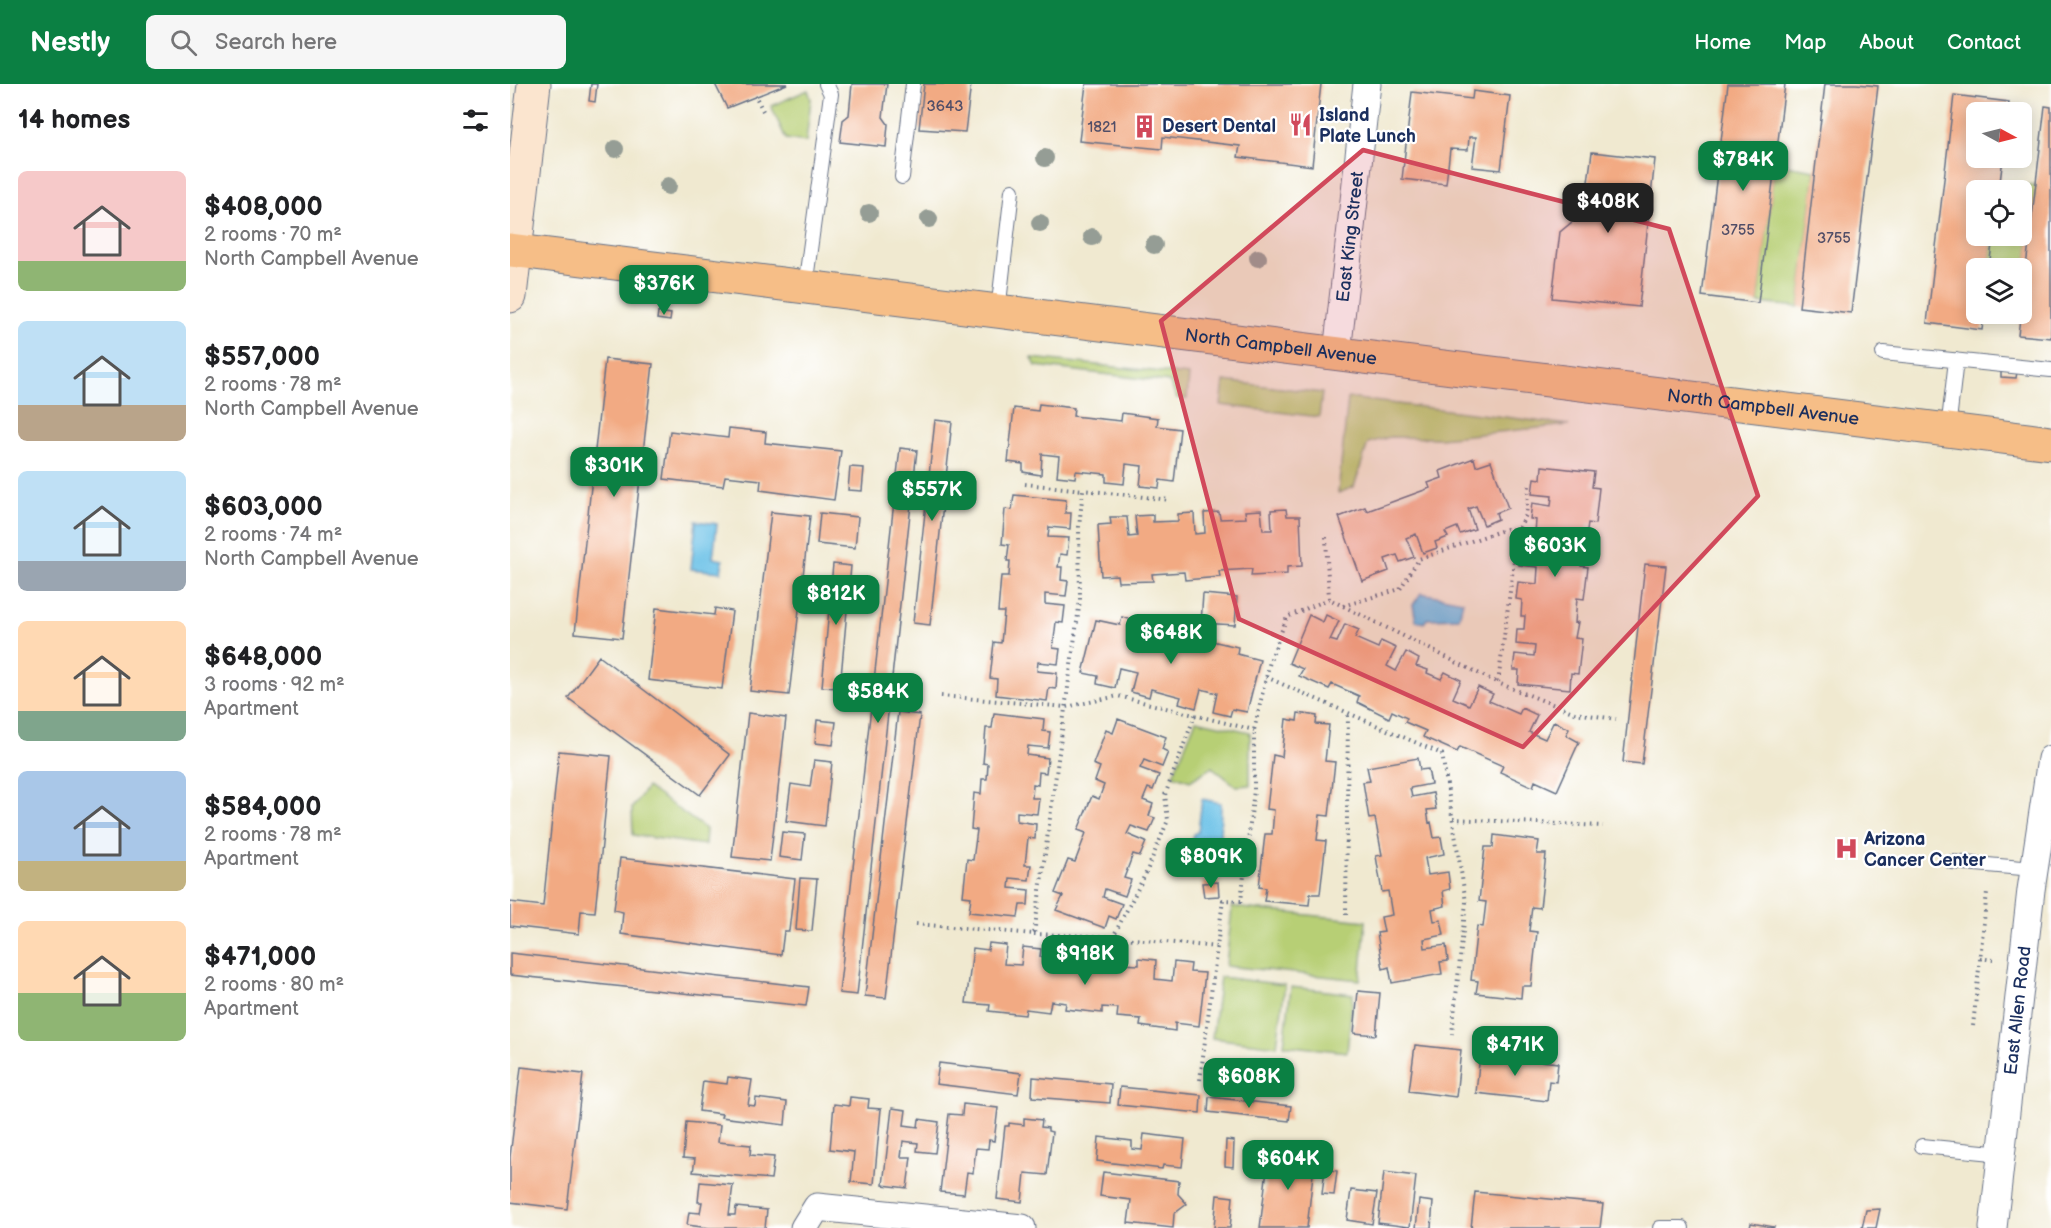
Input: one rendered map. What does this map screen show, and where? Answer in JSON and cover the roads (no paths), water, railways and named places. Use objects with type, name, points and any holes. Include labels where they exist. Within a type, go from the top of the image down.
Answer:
[{"type":"main road","points":[[510,296],[519,138],[534,84]]},
{"type":"main road","name":"North Campbell Avenue","points":[[513,250],[2051,443]]},
{"type":"street","name":"East King Street","points":[[1337,353],[1367,84]]},
{"type":"street","name":"East Allen Road","points":[[1993,1228],[2034,869],[2051,759]]},
{"type":"street","points":[[804,1228],[817,1207],[1022,1228]]},
{"type":"lane","points":[[805,287],[831,94],[826,84]]},
{"type":"lane","points":[[902,177],[913,84]]},
{"type":"lane","points":[[998,311],[1012,190]]},
{"type":"lane","points":[[1883,353],[2051,370]]},
{"type":"lane","points":[[1948,430],[1956,360]]},
{"type":"lane","points":[[1952,862],[2034,869]]},
{"type":"lane","points":[[1922,1146],[2003,1154]]},
{"type":"lane","points":[[1660,1228],[1682,1228]]},
{"type":"water","points":[[696,521],[717,524],[713,558],[723,560],[721,572],[691,569]]},
{"type":"water","points":[[1421,593],[1463,601],[1459,618],[1427,619],[1424,623],[1416,621],[1413,605]]},
{"type":"water","points":[[1202,799],[1221,803],[1220,844],[1207,848],[1192,842],[1193,834],[1198,832]]},
{"type":"place","name":"Island Plate Lunch","points":[[1301,125]]},
{"type":"place","name":"Desert Dental","points":[[1144,126]]},
{"type":"place","name":"Arizona Cancer Center","points":[[1846,849]]}]
